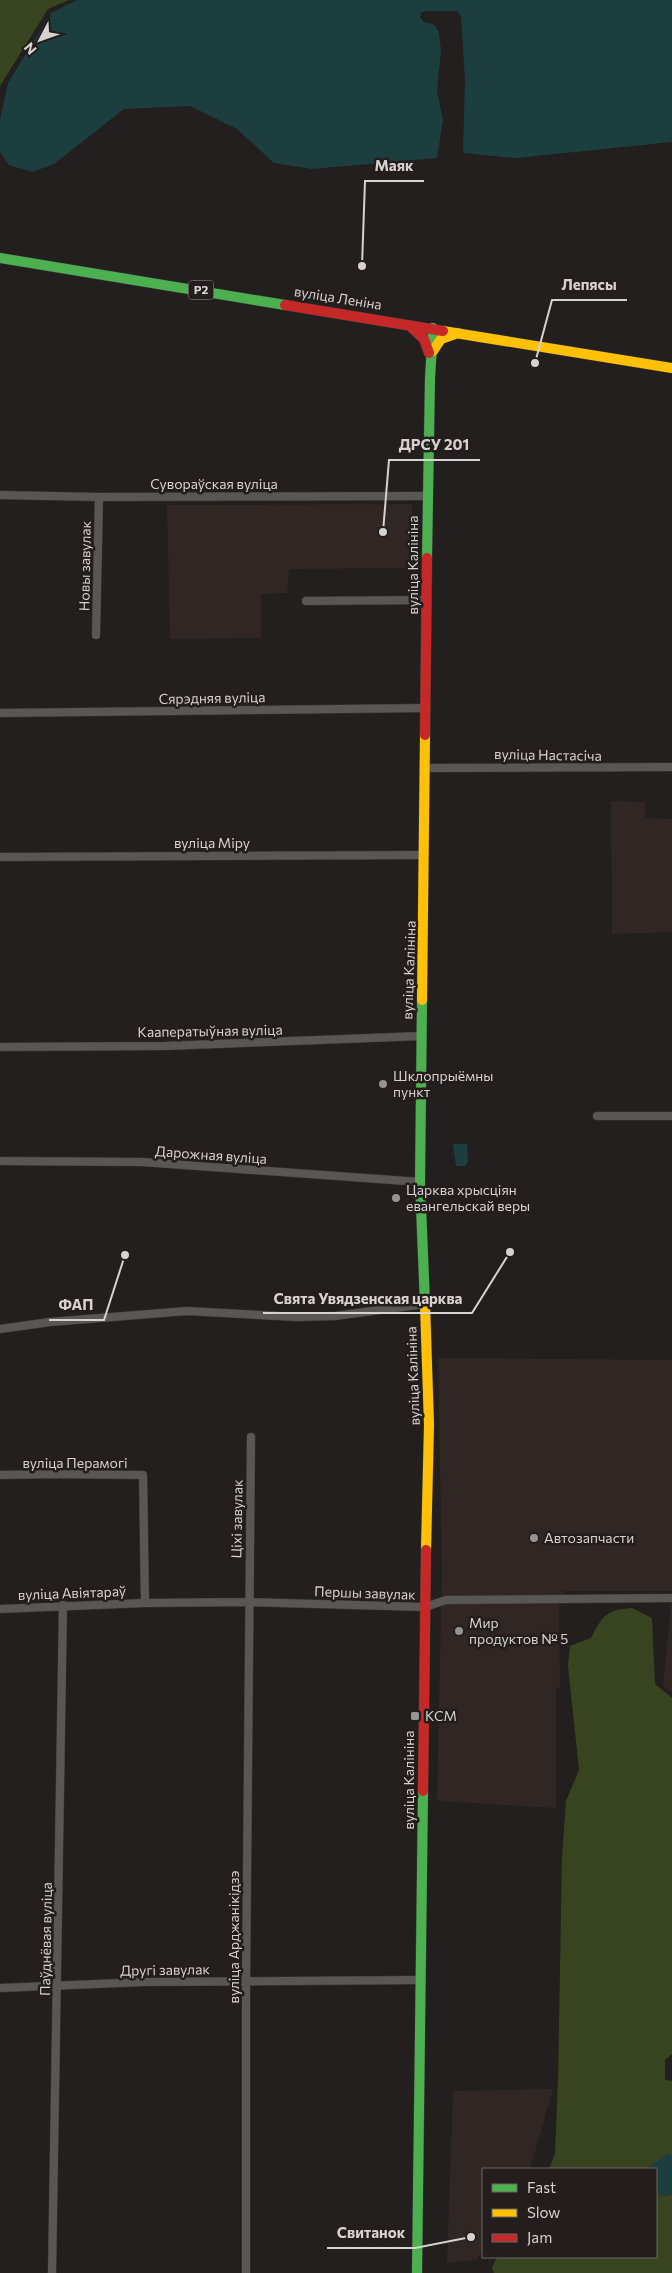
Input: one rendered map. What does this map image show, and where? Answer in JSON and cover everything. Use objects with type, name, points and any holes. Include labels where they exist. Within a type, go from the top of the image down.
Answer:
[{"type":"street","name":"вуліца Леніна","points":[[0,258],[672,368]]},
{"type":"street","points":[[403,323],[410,326],[424,339],[430,362]]},
{"type":"street","name":"вуліца Калініна","points":[[417,2273],[429,1425],[420,1182],[421,1036],[430,362],[433,328]]},
{"type":"street","points":[[430,362],[438,342],[447,336],[460,332]]},
{"type":"street","name":"Сувораўская вуліца","points":[[0,495],[99,497],[428,496]]},
{"type":"street","name":"Новы завулак","points":[[96,636],[99,497]]},
{"type":"street","points":[[306,601],[427,600]]},
{"type":"street","name":"Сярэдняя вуліца","points":[[0,713],[425,708]]},
{"type":"street","name":"вуліца Настасіча","points":[[424,768],[672,767]]},
{"type":"street","name":"вуліца Міру","points":[[0,857],[423,855]]},
{"type":"street","name":"Кааператыўная вуліца","points":[[0,1047],[173,1045],[421,1036]]},
{"type":"street","points":[[597,1116],[672,1116]]},
{"type":"street","name":"Дарожная вуліца","points":[[0,1161],[142,1162],[420,1182]]},
{"type":"street","points":[[0,1329],[50,1322],[187,1311],[297,1317],[335,1316],[425,1304]]},
{"type":"street","name":"Ціхі завулак","points":[[249,1602],[251,1437]]},
{"type":"street","name":"вуліца Перамогі","points":[[0,1475],[144,1475],[145,1603]]},
{"type":"street","name":"Першы завулак","points":[[145,1603],[249,1602],[425,1607],[446,1600],[672,1598]]},
{"type":"street","name":"вуліца Арджанікідзэ","points":[[246,2273],[249,1602]]},
{"type":"street","name":"вуліца Авіятараў","points":[[0,1609],[145,1603]]},
{"type":"street","name":"Паўднёвая вуліца","points":[[52,2273],[63,1605]]},
{"type":"street","name":"Другі завулак","points":[[0,1988],[144,1982],[421,1980]]},
{"type":"shaded area","points":[[412,504],[414,568],[289,569],[287,593],[261,594],[261,638],[170,639],[167,505]]},
{"type":"shaded area","points":[[611,801],[645,802],[645,818],[672,819],[672,932],[612,934]]},
{"type":"shaded area","points":[[438,1358],[672,1360],[672,1591],[564,1591],[559,1603],[560,1687],[556,1688],[556,1808],[437,1801],[442,1571]]},
{"type":"shaded area","points":[[672,1602],[672,1692],[663,1686]]},
{"type":"shaded area","points":[[553,2089],[530,2168],[482,2168],[482,2251],[476,2260],[447,2263],[453,2091]]},
{"type":"green space","points":[[0,0],[69,0],[48,9],[0,86]]},
{"type":"green space","points":[[632,1608],[652,1618],[655,1684],[672,1698],[672,2054],[665,2060],[665,2080],[672,2081],[672,2155],[648,2168],[549,2168],[555,2154],[562,1857],[566,1801],[579,1770],[568,1666],[570,1646],[591,1638],[602,1619],[616,1610]]},
{"type":"green space","points":[[657,2193],[664,2196],[672,2194],[672,2273],[494,2273],[492,2268],[497,2258],[657,2258]]},
{"type":"water","points":[[77,0],[672,0],[672,142],[516,158],[463,153],[465,80],[461,16],[457,11],[425,11],[421,13],[420,17],[424,22],[435,25],[439,33],[441,51],[437,91],[443,120],[437,158],[312,169],[274,163],[237,129],[190,106],[124,109],[54,164],[32,172],[9,165],[0,152],[0,120],[8,83],[51,13]]},
{"type":"water","points":[[453,1144],[467,1144],[468,1162],[465,1166],[456,1166]]},
{"type":"water","points":[[667,2153],[672,2155],[672,2194],[664,2196],[657,2193],[657,2168],[648,2168]]},
{"type":"traffic: fast","points":[[0,258],[285,305]]},
{"type":"traffic: fast","points":[[427,558],[430,378],[433,328]]},
{"type":"traffic: fast","points":[[422,1000],[420,1182],[425,1304]]},
{"type":"traffic: fast","points":[[417,2273],[423,1791]]},
{"type":"traffic: slow","points":[[443,331],[672,368]]},
{"type":"traffic: slow","points":[[433,351],[441,339],[458,333]]},
{"type":"traffic: slow","points":[[422,1000],[425,735]]},
{"type":"traffic: slow","points":[[425,1304],[429,1425],[426,1550]]},
{"type":"traffic: jam","points":[[285,305],[443,331]]},
{"type":"traffic: jam","points":[[409,325],[424,339],[429,353]]},
{"type":"traffic: jam","points":[[425,735],[427,558]]},
{"type":"traffic: jam","points":[[423,1791],[426,1550]]},
{"type":"place","name":"Маяк","points":[[362,266]]},
{"type":"place","name":"Лепясы","points":[[535,363]]},
{"type":"place","name":"ДРСУ 201","points":[[383,532]]},
{"type":"place","name":"Шклопрыёмны пункт","points":[[383,1084]]},
{"type":"place","name":"Царква хрысціян евангельскай веры","points":[[396,1198]]},
{"type":"place","name":"Свята Увядзенская царква","points":[[510,1252]]},
{"type":"place","name":"ФАП","points":[[125,1255]]},
{"type":"place","name":"Автозапчасти","points":[[534,1538]]},
{"type":"place","name":"Мир продуктов № 5","points":[[459,1631]]},
{"type":"place","name":"КСМ","points":[[415,1716]]},
{"type":"place","name":"Свитанок","points":[[471,2237]]}]
